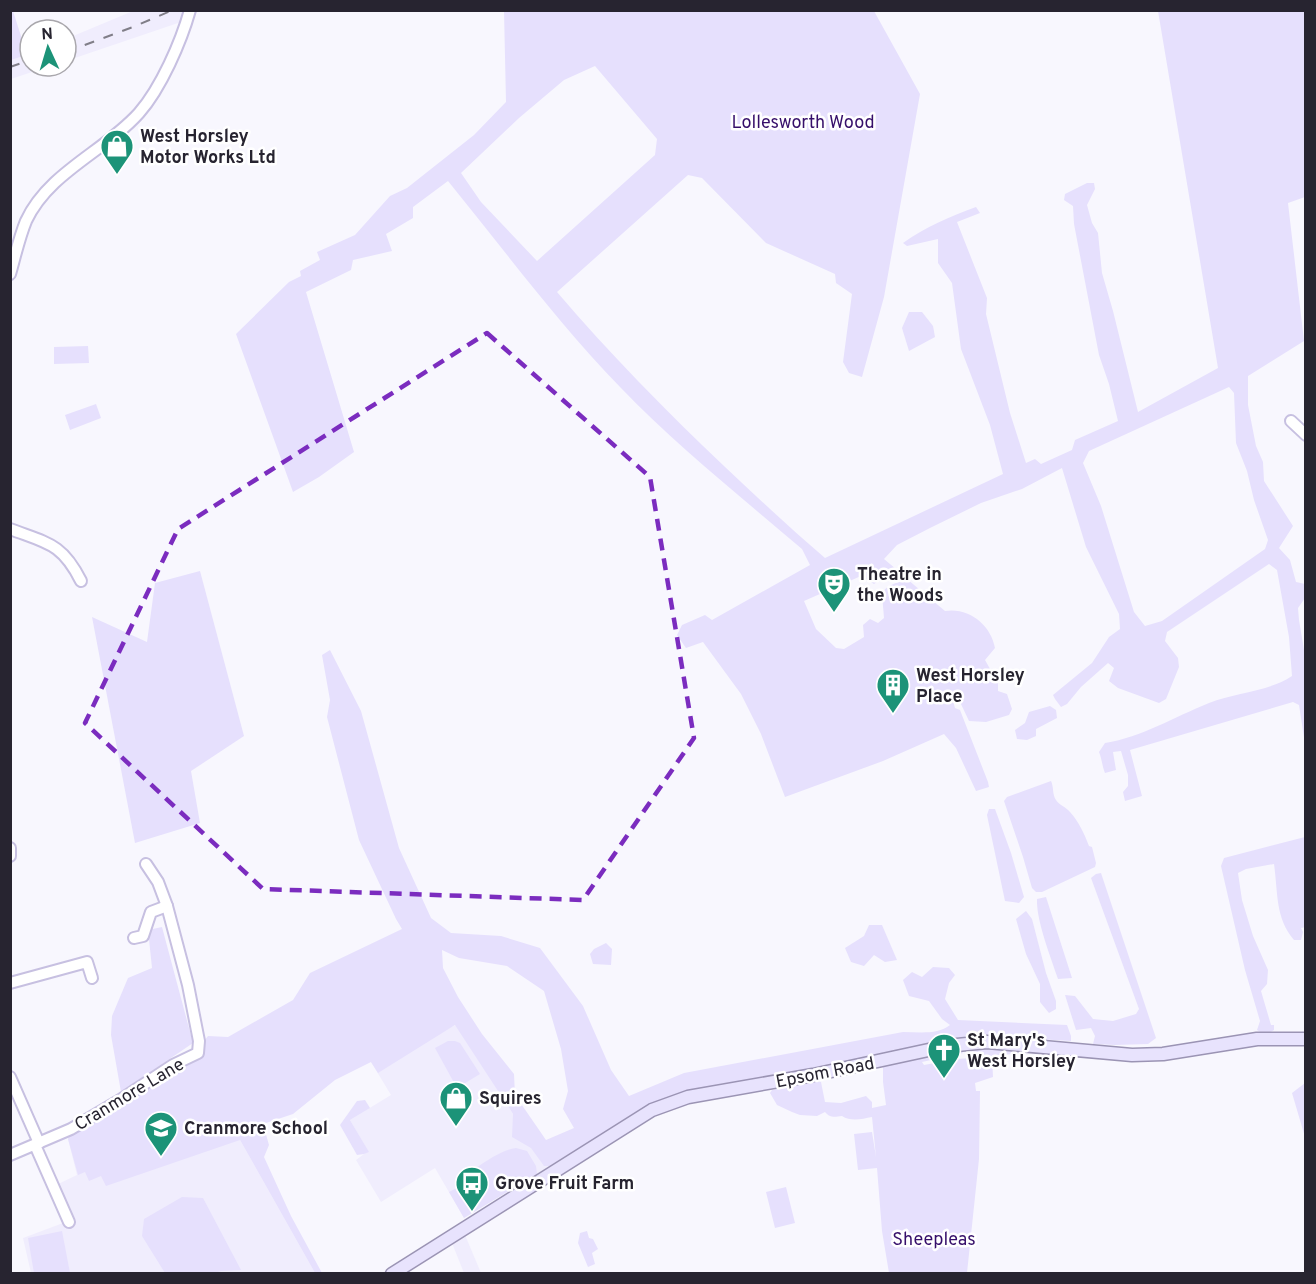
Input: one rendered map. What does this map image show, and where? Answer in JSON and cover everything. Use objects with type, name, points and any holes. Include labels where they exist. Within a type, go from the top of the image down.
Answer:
[{"type":"main road","name":"Epsom Road","points":[[392,1274],[652,1110],[688,1097],[813,1075],[966,1043],[987,1042],[1140,1055],[1257,1039],[1305,1039]]},
{"type":"street","points":[[10,274],[24,227],[37,203],[56,181],[121,130],[144,106],[155,92],[168,67],[190,10]]},
{"type":"street","points":[[1292,421],[1305,435]]},
{"type":"street","points":[[10,529],[41,540],[61,551],[81,581]]},
{"type":"street","points":[[10,848],[10,856]]},
{"type":"street","name":"Cranmore Lane","points":[[10,1155],[71,1129],[173,1065],[198,1053],[199,1041],[188,985],[167,906],[158,882],[146,864]]},
{"type":"street","points":[[134,938],[142,936],[151,912],[167,906]]},
{"type":"street","points":[[10,983],[87,962],[92,978]]},
{"type":"street","points":[[10,1077],[69,1222]]},
{"type":"highlighted area","points":[[487,333],[650,477],[694,738],[583,900],[263,889],[85,723],[178,529]]},
{"type":"shaded area","points":[[133,11],[184,11],[181,22],[78,57],[78,34]]},
{"type":"shaded area","points":[[18,58],[18,77],[11,79],[11,60]]},
{"type":"shaded area","points":[[456,1025],[513,1114],[550,1166],[464,1218],[435,1168],[381,1202],[356,1160],[368,1151],[350,1120],[391,1095],[371,1062]]},
{"type":"shaded area","name":"Cranmore School","points":[[68,1139],[240,1140],[315,1273],[31,1273],[23,1238],[71,1220],[56,1185],[77,1175]]},
{"type":"shaded area","points":[[465,1235],[481,1273],[464,1273],[452,1243]]},
{"type":"green space","points":[[11,10],[18,27],[18,58],[11,60]]},
{"type":"green space","name":"Lollesworth Wood","points":[[504,11],[874,11],[920,94],[884,297],[862,377],[849,373],[843,362],[852,294],[836,283],[835,274],[766,243],[702,178],[688,175],[557,292],[617,359],[681,424],[761,501],[825,558],[1003,474],[990,425],[961,349],[952,283],[938,263],[938,239],[907,246],[903,243],[938,222],[976,207],[980,213],[957,222],[987,298],[986,314],[1010,413],[1026,463],[1035,459],[1041,464],[1072,450],[1075,440],[1118,421],[1099,355],[1074,224],[1073,206],[1064,200],[1065,194],[1087,183],[1094,183],[1095,189],[1087,205],[1092,223],[1098,233],[1102,273],[1138,412],[1218,368],[1158,11],[1305,11],[1305,197],[1288,203],[1304,341],[1248,376],[1248,405],[1256,446],[1263,462],[1264,481],[1293,526],[1279,548],[1290,560],[1296,582],[1305,584],[1305,598],[1298,608],[1305,656],[1305,744],[1299,705],[1293,702],[1130,750],[1142,796],[1125,801],[1123,792],[1128,786],[1128,775],[1121,751],[1113,752],[1116,770],[1105,773],[1099,752],[1105,743],[1158,726],[1209,703],[1262,689],[1292,676],[1289,637],[1277,570],[1269,564],[1167,632],[1165,641],[1178,658],[1179,667],[1166,699],[1159,703],[1118,688],[1109,681],[1114,668],[1108,663],[1081,687],[1067,704],[1061,707],[1053,695],[1092,663],[1109,637],[1120,629],[1119,614],[1086,547],[1062,468],[1022,489],[981,503],[897,545],[884,559],[896,569],[874,584],[861,576],[804,601],[816,629],[836,648],[844,649],[864,637],[863,625],[870,619],[878,623],[884,618],[884,591],[891,585],[907,579],[945,611],[962,612],[978,619],[984,625],[995,648],[985,660],[998,683],[998,691],[1007,694],[1012,709],[1009,715],[986,722],[969,721],[960,702],[953,701],[955,708],[960,710],[989,787],[976,791],[956,748],[944,734],[883,761],[785,797],[761,734],[741,694],[703,642],[686,648],[677,635],[682,625],[705,615],[712,620],[810,565],[802,549],[687,451],[621,388],[554,312],[448,181],[413,207],[413,218],[386,234],[392,251],[353,260],[351,270],[306,292],[354,452],[293,492],[236,334],[289,282],[301,276],[300,271],[320,260],[317,252],[355,235],[390,196],[407,188],[474,135],[506,102]],"holes":[[[595,66],[657,139],[655,155],[537,261],[481,202],[461,173],[519,118],[564,80]],[[1229,387],[1234,393],[1236,443],[1268,540],[1265,549],[1162,621],[1145,626],[1134,612],[1101,506],[1083,463],[1089,451]]]},
{"type":"green space","points":[[909,312],[922,312],[933,326],[935,337],[909,351],[902,328]]},
{"type":"green space","points":[[88,346],[89,363],[54,364],[54,347]]},
{"type":"green space","points":[[96,404],[101,418],[70,430],[65,415]]},
{"type":"green space","points":[[200,571],[244,736],[191,771],[200,823],[135,843],[92,617],[147,642],[155,583]]},
{"type":"green space","points":[[330,650],[361,711],[399,848],[431,918],[451,933],[501,936],[540,948],[583,1006],[611,1070],[629,1096],[684,1073],[903,1032],[928,1032],[945,1028],[950,1025],[942,1019],[929,1001],[909,996],[903,980],[912,972],[922,977],[933,967],[949,968],[955,975],[949,983],[945,999],[958,1020],[1067,1025],[1071,1041],[972,1036],[684,1092],[649,1104],[550,1166],[544,1166],[531,1148],[512,1137],[513,1114],[455,1025],[378,1073],[371,1062],[335,1080],[293,1114],[263,1124],[269,1145],[264,1157],[291,1216],[322,1273],[315,1273],[240,1140],[106,1186],[101,1176],[89,1181],[85,1172],[78,1175],[68,1139],[71,1129],[191,1057],[208,1036],[228,1037],[293,1000],[310,973],[402,929],[359,840],[327,717],[330,700],[322,655]],"holes":[[[442,950],[459,958],[507,966],[544,991],[561,1049],[568,1091],[563,1109],[574,1128],[546,1140],[515,1095],[514,1074],[482,1034],[458,997],[443,968]]]},
{"type":"green space","points":[[1050,706],[1056,710],[1057,718],[1036,729],[1036,736],[1027,740],[1017,739],[1015,730],[1025,723],[1029,712]]},
{"type":"green space","points":[[1051,781],[1056,800],[1079,824],[1089,846],[1092,847],[1096,863],[1095,867],[1042,892],[1036,892],[1032,888],[1004,801],[1007,797]]},
{"type":"green space","points":[[989,809],[995,809],[1011,853],[1024,897],[1019,903],[1005,901],[987,815]]},
{"type":"green space","points":[[1305,837],[1306,927],[1301,928],[1303,932],[1301,940],[1294,940],[1283,923],[1278,904],[1274,864],[1246,869],[1238,873],[1242,900],[1253,936],[1268,970],[1267,984],[1261,991],[1274,1030],[1263,1033],[1257,1030],[1260,1021],[1245,970],[1221,866],[1224,858]]},
{"type":"green space","points":[[1101,873],[1156,1038],[1148,1044],[1093,1044],[1095,1036],[1091,1028],[1076,1030],[1065,995],[1075,996],[1093,1019],[1113,1021],[1136,1014],[1139,1009],[1091,878]]},
{"type":"green space","points":[[1046,897],[1072,978],[1058,979],[1048,950],[1037,908],[1037,899]]},
{"type":"green space","points":[[1026,911],[1032,919],[1056,1001],[1056,1009],[1049,1013],[1040,1002],[1040,984],[1026,954],[1016,919]]},
{"type":"green space","points":[[869,925],[882,925],[897,960],[885,962],[874,955],[864,966],[851,962],[845,948],[864,936]]},
{"type":"green space","points":[[162,927],[193,1043],[121,1092],[111,1035],[112,1016],[128,978],[152,968],[148,930]]},
{"type":"green space","points":[[606,943],[612,949],[611,965],[593,964],[590,954],[594,949]]},
{"type":"green space","points":[[448,1041],[460,1043],[480,1074],[457,1088],[435,1048]]},
{"type":"green space","name":"Sheepleas","points":[[979,1046],[1034,1052],[992,1056],[993,1077],[975,1083],[976,1091],[980,1091],[979,1159],[967,1273],[889,1273],[882,1231],[877,1168],[858,1170],[854,1134],[872,1132],[876,1157],[872,1117],[853,1119],[842,1116],[834,1117],[825,1112],[817,1116],[800,1115],[777,1105],[770,1093],[772,1090],[821,1082],[825,1102],[841,1103],[866,1096],[872,1102],[872,1108],[886,1105],[883,1065],[960,1049],[963,1053],[922,1062],[924,1065],[972,1058],[974,1049]]},
{"type":"green space","points":[[1305,1083],[1305,1137],[1292,1093]]},
{"type":"green space","points":[[365,1100],[370,1108],[350,1120],[369,1152],[357,1155],[340,1125],[357,1101]]},
{"type":"green space","points":[[516,1148],[527,1151],[536,1166],[537,1174],[464,1218],[449,1192],[480,1176],[476,1168],[485,1162],[500,1153]]},
{"type":"green space","points":[[786,1187],[795,1223],[775,1228],[766,1192]]},
{"type":"green space","points":[[182,1197],[203,1198],[241,1270],[212,1274],[165,1273],[142,1236],[144,1219]]},
{"type":"green space","points":[[62,1231],[70,1273],[34,1273],[28,1238]]},
{"type":"green space","points":[[587,1231],[589,1238],[593,1239],[598,1249],[592,1253],[595,1264],[588,1267],[578,1243],[580,1233]]},
{"type":"railway","points":[[78,48],[173,10]]},
{"type":"railway","points":[[10,67],[18,64]]},
{"type":"place","name":"West Horsley Motor Works Ltd","points":[[117,175]]},
{"type":"place","name":"Theatre in the Woods","points":[[834,613]]},
{"type":"place","name":"West Horsley Place","points":[[893,714]]},
{"type":"place","name":"St Mary's West Horsley","points":[[944,1079]]},
{"type":"place","name":"Squires","points":[[456,1127]]},
{"type":"place","name":"Cranmore School","points":[[161,1157]]},
{"type":"place","name":"Grove Fruit Farm","points":[[472,1212]]}]
